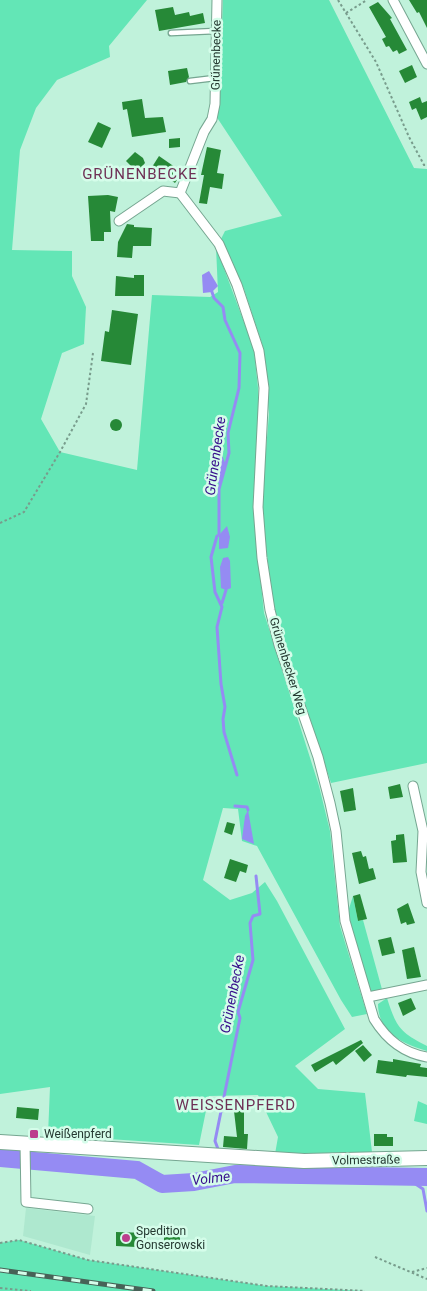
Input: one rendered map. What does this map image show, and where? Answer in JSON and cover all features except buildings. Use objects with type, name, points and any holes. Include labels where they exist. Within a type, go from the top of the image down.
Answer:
[{"type":"main road","points":[[0,1142],[25,1148]]},
{"type":"main road","name":"Volmestraße","points":[[25,1148],[304,1161],[427,1158]]},
{"type":"street","name":"Grünenbecke","points":[[180,193],[204,132],[212,119],[218,0]]},
{"type":"street","points":[[393,0],[427,64]]},
{"type":"street","points":[[118,220],[163,191],[180,193]]},
{"type":"street","name":"Grünenbecker Weg","points":[[180,193],[219,244],[237,285],[259,351],[264,388],[258,507],[262,558],[270,610],[279,645],[318,757],[330,803],[336,831],[345,921],[374,1019],[389,1040],[410,1054],[427,1057]]},
{"type":"street","points":[[413,786],[423,831],[424,854],[421,872],[427,902]]},
{"type":"street","points":[[368,997],[427,985]]},
{"type":"street","points":[[25,1148],[26,1202],[88,1209]]},
{"type":"lane","points":[[171,33],[216,31]]},
{"type":"lane","points":[[190,80],[215,78]]},
{"type":"path","points":[[338,0],[376,62],[409,137],[424,164],[427,165]]},
{"type":"path","points":[[346,13],[367,0]]},
{"type":"path","points":[[0,523],[24,512],[60,452],[86,404],[93,353]]},
{"type":"path","points":[[0,1243],[19,1240],[88,1260],[266,1286],[365,1291]]},
{"type":"path","points":[[375,1258],[427,1279]]},
{"type":"path","points":[[412,1272],[427,1268]]},
{"type":"path","points":[[0,1288],[31,1291]]},
{"type":"shaded area","points":[[26,1208],[95,1216],[90,1255],[23,1236]]},
{"type":"green space","points":[[0,0],[147,0],[109,46],[110,57],[57,80],[36,108],[20,150],[12,250],[72,251],[72,276],[86,307],[84,344],[62,353],[41,419],[60,452],[137,470],[152,295],[210,297],[218,292],[216,247],[254,349],[258,388],[258,428],[253,506],[264,613],[319,786],[330,831],[340,926],[367,1014],[352,1017],[341,1000],[257,846],[242,841],[238,809],[223,808],[203,880],[230,900],[252,893],[265,882],[277,901],[345,1029],[295,1066],[318,1089],[365,1093],[372,1152],[275,1154],[278,1137],[258,1095],[209,1096],[199,1145],[48,1135],[50,1087],[0,1094]]},
{"type":"green space","points":[[223,0],[329,0],[414,168],[427,169],[427,763],[331,783],[274,610],[261,508],[269,414],[263,347],[244,289],[221,239],[225,231],[282,216],[216,116],[220,80]]},
{"type":"green space","points":[[353,896],[358,921],[363,920],[383,993],[370,996],[345,921]]},
{"type":"green space","points":[[387,998],[396,1022],[410,1037],[427,1046],[427,1051],[409,1045],[387,1029],[379,1014],[378,1004]]},
{"type":"green space","points":[[418,1101],[427,1105],[427,1124],[414,1121]]},
{"type":"green space","points":[[19,1240],[88,1260],[266,1286],[365,1291],[0,1291],[0,1243]]},
{"type":"water","points":[[209,271],[218,286],[212,292],[203,293],[202,275]]},
{"type":"water","points":[[221,453],[226,465],[221,483],[208,483],[205,480],[214,456]]},
{"type":"water","points":[[227,526],[230,537],[228,548],[219,549],[219,535]]},
{"type":"water","points":[[228,557],[230,561],[231,588],[226,590],[221,588],[220,567],[223,558]]},
{"type":"water","points":[[248,810],[254,844],[242,839],[245,816]]},
{"type":"waterway","name":"Grünenbecke","points":[[212,292],[214,298],[223,307],[225,320],[240,353],[239,388],[228,433],[229,453],[219,489],[219,535],[217,536],[211,557],[215,592],[222,607],[217,627],[221,684],[225,707],[223,719],[224,732],[237,775]]},
{"type":"waterway","points":[[222,603],[226,590]]},
{"type":"waterway","name":"Grünenbecke","points":[[235,806],[247,807],[248,810]]},
{"type":"waterway","name":"Grünenbecke","points":[[218,1149],[215,1141],[240,1018],[238,1012],[253,960],[250,923],[253,916],[260,914],[256,876]]},
{"type":"waterway","name":"Grünenbecke","points":[[0,1158],[137,1170],[162,1184],[194,1182],[235,1174],[427,1177]]},
{"type":"waterway","name":"Grünenbecke","points":[[212,1174],[213,1179]]},
{"type":"waterway","points":[[405,1177],[423,1189],[427,1211]]},
{"type":"railway","points":[[0,1270],[153,1291]]},
{"type":"place","name":"Weißenpferd","points":[[34,1134]]},
{"type":"place","name":"Spedition Gonserowski","points":[[126,1238]]},
{"type":"district","name":"GRÜNENBECKE","points":[[140,174]]},
{"type":"district","name":"WEISSENPFERD","points":[[236,1105]]},
{"type":"water label","name":"Volme","points":[[211,1178]]}]
